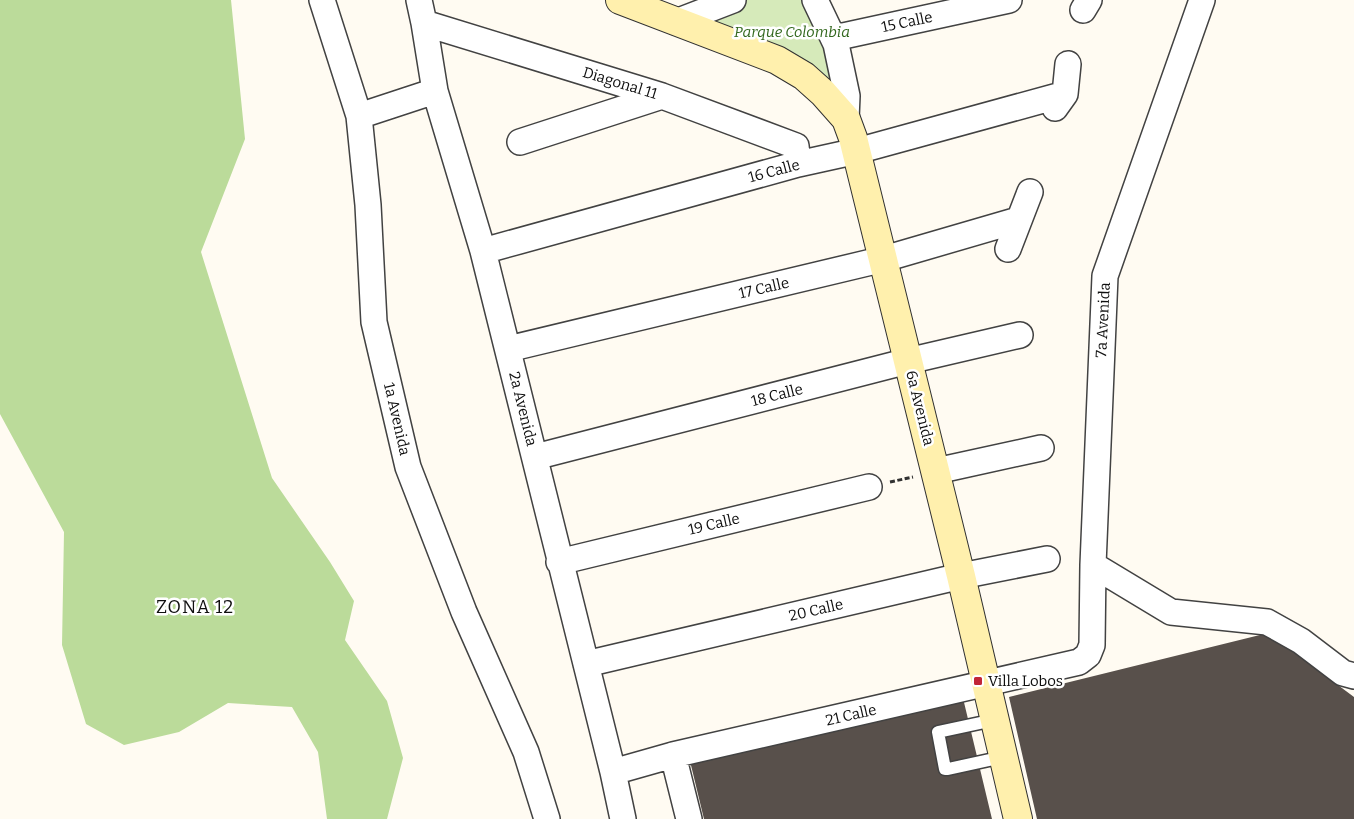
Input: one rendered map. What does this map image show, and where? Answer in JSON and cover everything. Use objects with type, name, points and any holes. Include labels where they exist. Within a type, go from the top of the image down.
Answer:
[{"type":"main road","points":[[620,0],[758,52],[793,69],[814,84],[846,119]]},
{"type":"main road","name":"6a Avenida","points":[[846,119],[884,259],[1018,819]]},
{"type":"street","name":"1a Avenida","points":[[322,0],[359,116],[368,205],[374,322],[408,467],[464,612],[526,752],[548,819]]},
{"type":"street","points":[[676,22],[733,0]]},
{"type":"street","name":"6a Avenida","points":[[815,0],[834,38],[847,96],[846,119]]},
{"type":"street","name":"15 Calle","points":[[834,38],[1009,0]]},
{"type":"street","name":"7a Avenida","points":[[1088,655],[1092,645],[1093,565],[1105,276],[1202,0]]},
{"type":"street","name":"2a Avenida","points":[[421,11],[435,91],[483,251],[613,772],[623,819]]},
{"type":"street","name":"Diagonal 11","points":[[421,11],[662,96],[796,146],[798,164]]},
{"type":"street","points":[[1050,116],[1065,94],[1068,64]]},
{"type":"street","points":[[359,116],[435,91]]},
{"type":"street","name":"16 Calle","points":[[483,251],[798,164],[856,151],[1065,94]]},
{"type":"street","points":[[520,142],[662,96]]},
{"type":"street","points":[[1008,249],[1030,192]]},
{"type":"street","name":"17 Calle","points":[[508,349],[884,259],[1018,220]]},
{"type":"street","name":"18 Calle","points":[[534,457],[908,361],[1020,335]]},
{"type":"street","points":[[936,471],[1041,448]]},
{"type":"street","name":"19 Calle","points":[[560,562],[869,487]]},
{"type":"street","name":"20 Calle","points":[[586,664],[961,576],[1047,559]]},
{"type":"street","points":[[1093,565],[1171,612],[1267,622],[1301,641],[1344,673],[1354,676]]},
{"type":"street","name":"21 Calle","points":[[613,772],[673,755],[1079,662],[1088,655]]},
{"type":"street","points":[[673,755],[689,819]]},
{"type":"lane","points":[[994,720],[938,732],[945,768],[948,769],[1003,757]]},
{"type":"green space","points":[[0,0],[231,0],[245,139],[201,252],[272,478],[330,562],[354,601],[345,640],[387,701],[403,758],[387,819],[327,819],[318,752],[292,707],[228,703],[179,732],[124,745],[86,724],[62,645],[64,532],[0,414]]},
{"type":"green space","name":"Parque Colombia","points":[[738,0],[815,0],[846,91],[681,24]]},
{"type":"building","points":[[1268,633],[1354,697],[1354,819],[1037,819],[1009,697]]},
{"type":"building","points":[[962,694],[992,819],[704,819],[690,761]]},
{"type":"place","name":"Villa Lobos","points":[[978,681]]},
{"type":"district","name":"ZONA 12","points":[[195,607]]}]
